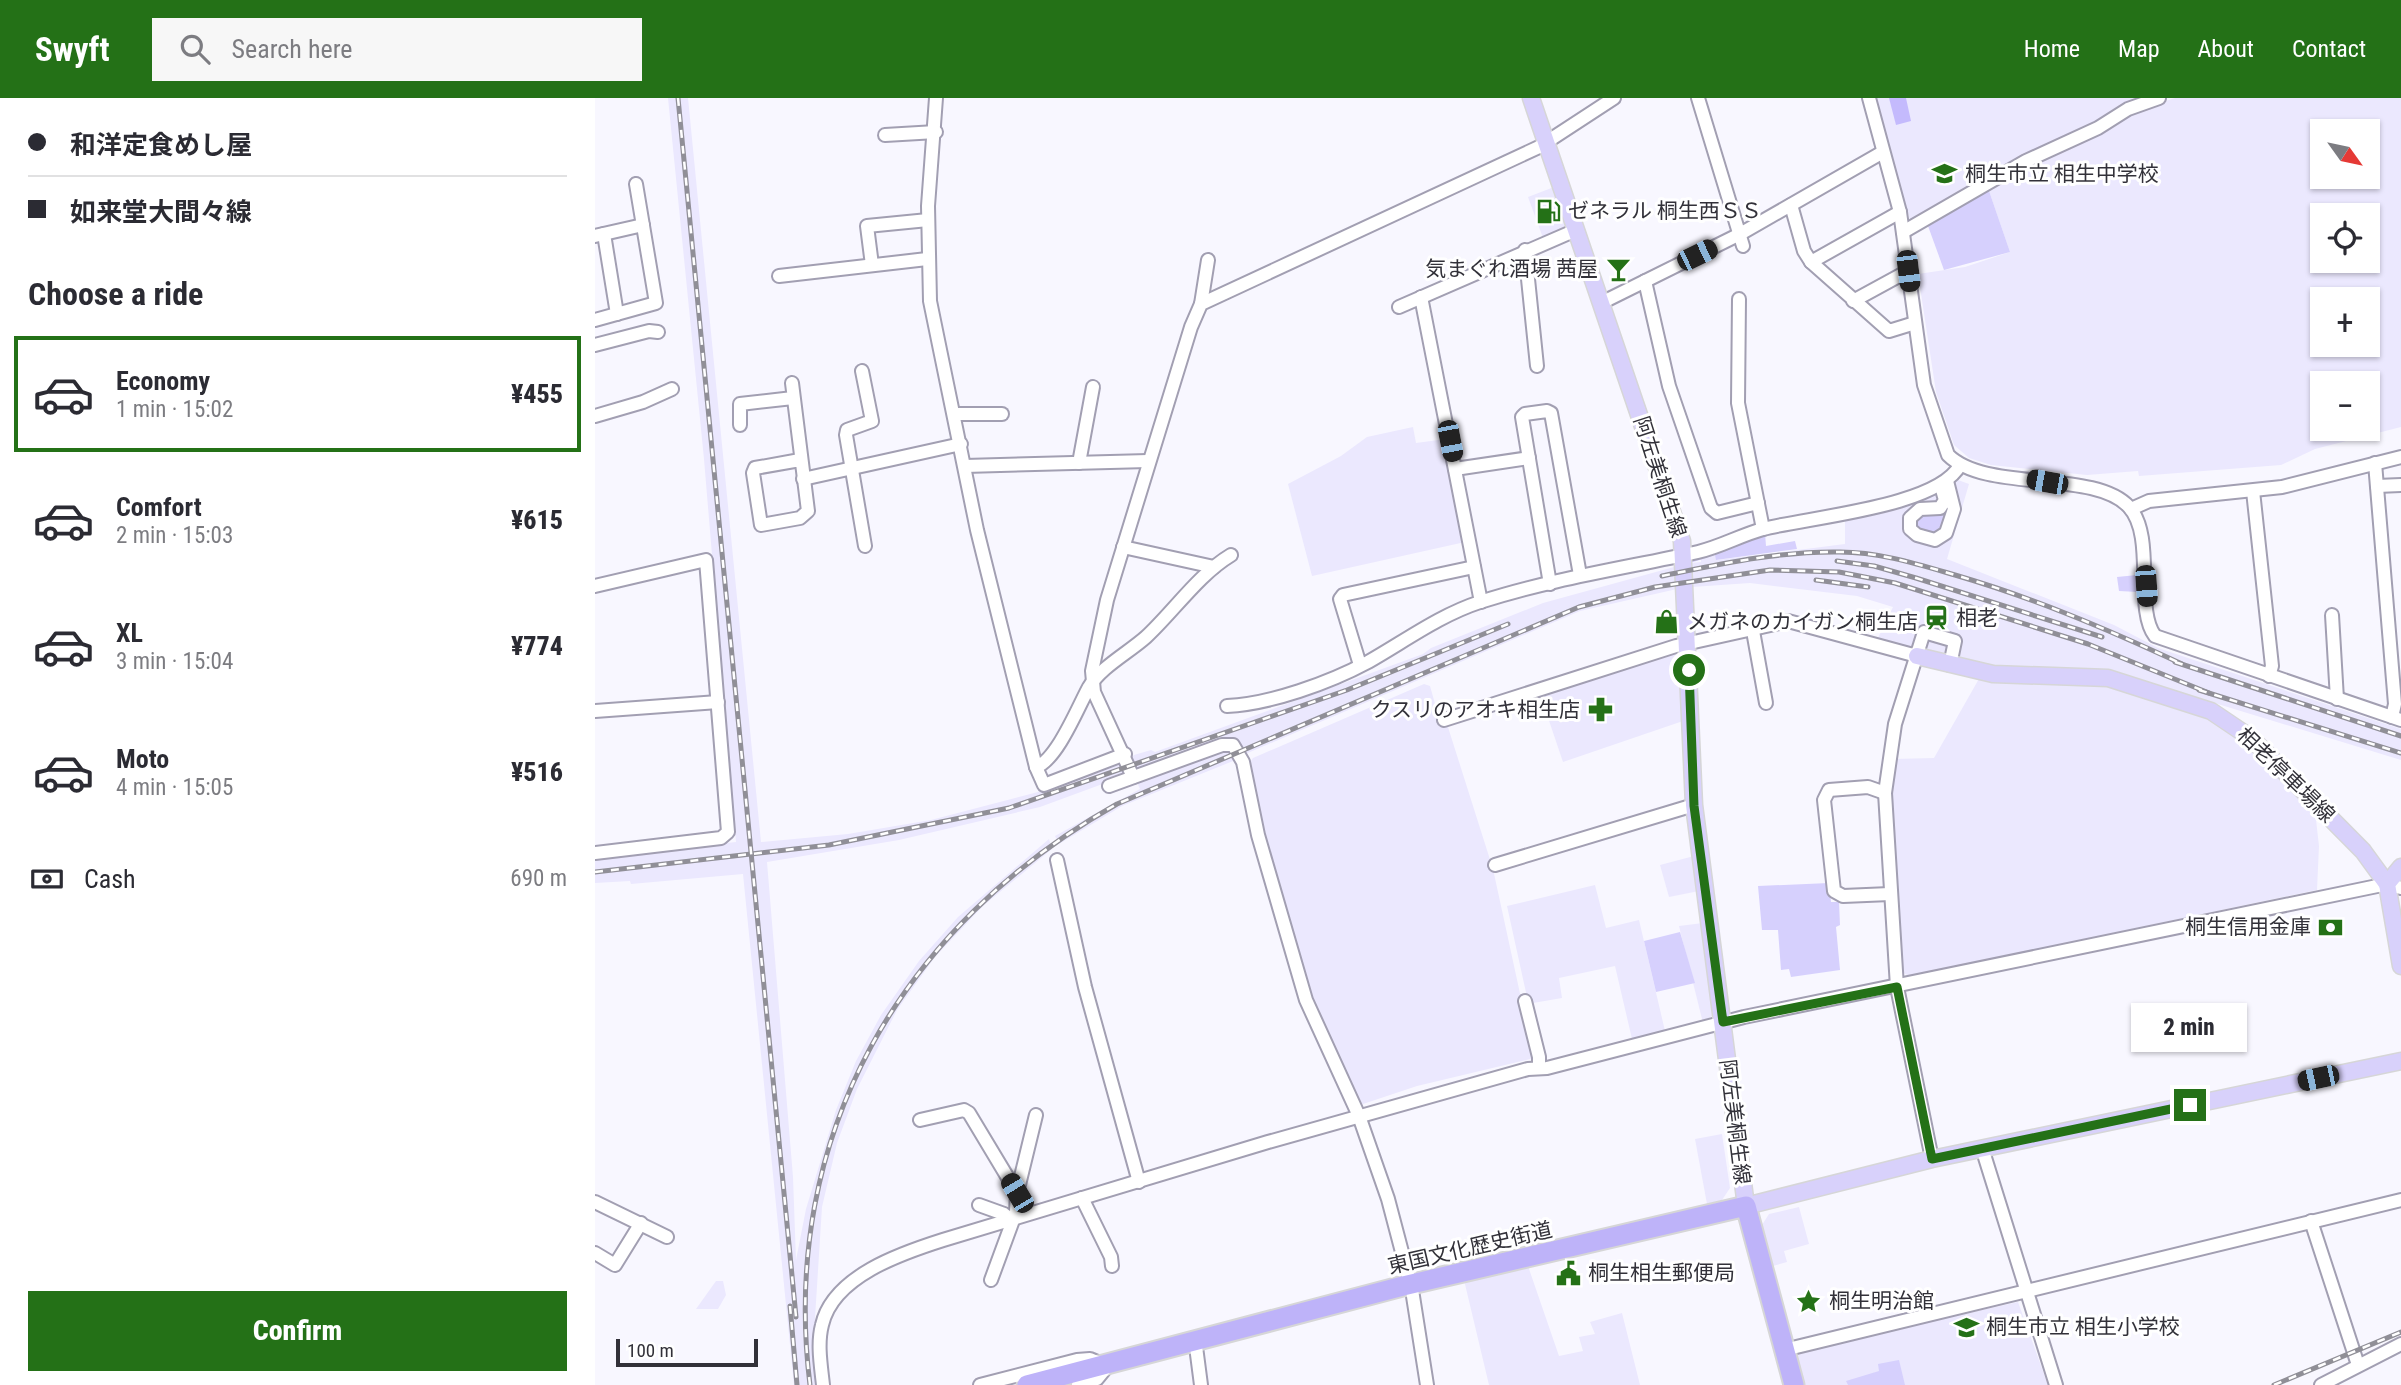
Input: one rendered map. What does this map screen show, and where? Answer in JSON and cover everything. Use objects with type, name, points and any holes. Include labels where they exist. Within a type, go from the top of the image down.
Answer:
[{"type":"highway","name":"東国文化歴史街道","points":[[1031,1378],[1106,1363],[1411,1284],[1746,1206]]},
{"type":"highway","points":[[1746,1206],[1794,1385]]},
{"type":"main road","name":"阿左美桐生線","points":[[1531,98],[1670,499],[1684,554],[1694,806],[1746,1206]]},
{"type":"main road","name":"相老停車場線","points":[[1917,656],[2004,675],[2108,678],[2211,711],[2251,738],[2394,886]]},
{"type":"main road","points":[[2401,867],[2394,886],[2401,966]]},
{"type":"main road","points":[[1746,1206],[1932,1159],[2401,1060]]},
{"type":"street","points":[[936,98],[936,132],[928,220],[930,302],[977,530],[1036,767],[1044,785],[1125,754]]},
{"type":"street","points":[[1201,304],[1546,143],[1614,98]]},
{"type":"street","points":[[1698,98],[1741,240]]},
{"type":"street","points":[[1869,98],[1900,212],[1924,384],[1944,450],[1960,465],[1986,473],[2097,491],[2119,498],[2131,509],[2143,547],[2149,621],[2155,636],[2396,718],[2396,649],[2386,596],[2375,463]]},
{"type":"street","points":[[1903,232],[2026,161],[2098,128],[2128,109],[2159,98]]},
{"type":"street","points":[[885,135],[936,132]]},
{"type":"street","points":[[1601,303],[1741,240],[1791,205],[1884,152]]},
{"type":"street","points":[[595,320],[656,303],[636,184]]},
{"type":"street","points":[[1791,205],[1804,251],[1811,262],[1889,331],[1915,323]]},
{"type":"street","points":[[1811,262],[1900,212]]},
{"type":"street","points":[[871,265],[867,226],[928,220]]},
{"type":"street","points":[[617,314],[599,235],[643,225]]},
{"type":"street","points":[[1399,307],[1576,230]]},
{"type":"street","points":[[1525,250],[1537,366]]},
{"type":"street","points":[[779,276],[927,259]]},
{"type":"street","points":[[1036,767],[1045,762],[1059,742],[1091,684],[1102,622],[1149,461],[1201,304],[1208,260]]},
{"type":"street","points":[[1853,301],[1908,271]]},
{"type":"street","points":[[1645,281],[1669,386],[1711,508],[1717,513],[1758,503]]},
{"type":"street","points":[[1421,297],[1481,602]]},
{"type":"street","points":[[1739,299],[1738,403],[1763,529]]},
{"type":"street","points":[[595,345],[649,331],[658,332]]},
{"type":"street","points":[[862,371],[872,421],[847,430],[849,469],[865,546]]},
{"type":"street","points":[[792,383],[806,515],[761,525],[753,473],[755,468],[800,460]]},
{"type":"street","points":[[1079,463],[1093,387]]},
{"type":"street","points":[[595,416],[643,402],[672,389]]},
{"type":"street","points":[[740,425],[740,404],[793,398]]},
{"type":"street","points":[[1551,584],[1523,415],[1550,411],[1580,575]]},
{"type":"street","points":[[955,414],[1002,414]]},
{"type":"street","points":[[803,479],[961,444]]},
{"type":"street","points":[[2131,509],[2149,502],[2282,487],[2401,457]]},
{"type":"street","points":[[1455,469],[1529,458]]},
{"type":"street","points":[[965,466],[1149,461]]},
{"type":"street","points":[[1227,706],[1254,704],[1360,665],[1481,602],[1580,575],[1703,551],[1763,529],[1874,506],[1944,484],[1960,465]]},
{"type":"street","points":[[1944,484],[1954,509],[1946,533],[1935,540],[1917,535],[1910,528],[1910,518],[1920,509],[1940,508],[1945,500],[1944,484]]},
{"type":"street","points":[[2377,486],[2401,485]]},
{"type":"street","points":[[2253,491],[2272,666],[2269,676]]},
{"type":"street","points":[[1123,547],[1214,567]]},
{"type":"street","points":[[1091,684],[1146,637],[1214,567],[1231,555]]},
{"type":"street","points":[[595,586],[706,560],[728,832],[721,838],[595,853]]},
{"type":"street","points":[[1360,665],[1341,599],[1343,595],[1474,567]]},
{"type":"street","points":[[2386,596],[2401,595]]},
{"type":"street","points":[[2332,615],[2339,691],[2337,699]]},
{"type":"street","points":[[1444,720],[1688,643],[1753,631],[1788,621],[1917,656]]},
{"type":"street","points":[[1753,631],[1766,703]]},
{"type":"street","points":[[1932,1159],[1897,987],[1885,793],[1895,724],[1924,632],[1955,641],[1949,664]]},
{"type":"street","points":[[1091,684],[1125,754],[1133,777]]},
{"type":"street","points":[[595,711],[718,702]]},
{"type":"street","points":[[1109,786],[1221,745],[1233,745],[1238,752],[1292,959],[1306,1000],[1359,1116],[1388,1199],[1411,1284],[1427,1385]]},
{"type":"street","points":[[1885,793],[1868,787],[1829,790],[1824,800],[1834,891],[1843,896],[1890,894]]},
{"type":"street","points":[[1495,865],[1694,806]]},
{"type":"street","points":[[1057,860],[1084,987],[1139,1182]]},
{"type":"street","points":[[823,1385],[820,1337],[830,1306],[860,1277],[908,1251],[1359,1116],[1723,1022],[2394,886]]},
{"type":"street","points":[[1525,1001],[1539,1057],[1539,1068]]},
{"type":"street","points":[[920,1120],[964,1110],[969,1113],[1017,1193]]},
{"type":"street","points":[[991,1280],[1012,1220],[1035,1115]]},
{"type":"street","points":[[1982,1148],[2024,1293],[2056,1385]]},
{"type":"street","points":[[1082,1198],[1111,1257],[1112,1266]]},
{"type":"street","points":[[1784,1350],[2401,1200]]},
{"type":"street","points":[[595,1202],[667,1237]]},
{"type":"street","points":[[979,1205],[1004,1213],[1012,1220]]},
{"type":"street","points":[[2311,1221],[2358,1365]]},
{"type":"street","points":[[595,1253],[615,1265],[641,1223]]},
{"type":"street","points":[[1195,1339],[1201,1385]]},
{"type":"street","points":[[2321,1385],[2401,1344]]},
{"type":"street","points":[[1078,1385],[1097,1379],[1106,1363]]},
{"type":"street","points":[[980,1385],[1031,1378]]},
{"type":"shaded area","points":[[668,98],[688,98],[761,842],[848,834],[931,820],[1038,792],[1123,762],[1127,775],[1040,807],[899,840],[767,862],[793,1177],[796,1260],[806,1209],[836,1110],[856,1061],[881,1015],[919,961],[958,917],[1049,839],[1052,849],[983,906],[935,957],[897,1010],[857,1089],[837,1143],[822,1207],[815,1318],[819,1385],[794,1385],[743,874],[631,884],[630,881],[595,883],[595,857],[736,842],[704,459]]},
{"type":"shaded area","name":"桐生市立 相生中学校","points":[[1875,98],[2147,98],[1910,220]]},
{"type":"shaded area","points":[[1889,98],[1906,98],[1911,121],[1896,125]]},
{"type":"shaded area","points":[[2175,98],[2401,98],[2401,427],[2380,432],[2380,371],[2310,371],[2310,441],[2346,441],[2315,449],[2281,465],[2139,476],[2138,471],[2087,475],[1991,465],[1969,458],[1954,445],[1936,392],[1918,274],[1965,267],[2010,252],[1988,188],[2134,111]]},
{"type":"shaded area","name":"ゼネラル 桐生西ＳＳ","points":[[1554,187],[1568,225],[1543,238],[1528,197]]},
{"type":"shaded area","points":[[1988,188],[2010,252],[1944,270],[1928,226]]},
{"type":"shaded area","points":[[1413,427],[1416,443],[1446,439],[1465,542],[1312,576],[1288,484],[1341,456],[1367,437]]},
{"type":"shaded area","points":[[1958,480],[1969,484],[1947,559],[2114,625],[2158,648],[2401,729],[2401,760],[2110,671],[1999,668],[1877,640],[1893,607],[1857,596],[1750,583],[1692,587],[1690,563],[1701,562],[1701,558],[1716,555],[1717,560],[1845,544],[1845,521],[1901,506],[1939,492]]},
{"type":"shaded area","points":[[1950,504],[1943,531],[1937,534],[1916,528],[1918,515]]},
{"type":"shaded area","points":[[1765,533],[1766,546],[1795,541],[1797,549],[1716,560],[1715,555],[1690,563],[1691,560]]},
{"type":"shaded area","points":[[1674,567],[1677,589],[1580,611],[1243,755],[1236,740],[1229,739],[1138,771],[1134,769],[1131,758],[1134,755],[1151,750],[1155,752],[1423,654],[1431,648],[1543,603]]},
{"type":"shaded area","points":[[2137,575],[2138,592],[2119,591],[2117,577]]},
{"type":"shaded area","points":[[1675,650],[1680,652],[1683,721],[1563,762],[1540,694]]},
{"type":"shaded area","points":[[1980,677],[2099,680],[2209,715],[2253,749],[2315,811],[2319,846],[2317,890],[1909,976],[1900,971],[1889,788],[1893,759],[1934,758]]},
{"type":"shaded area","points":[[1424,684],[1430,686],[1441,725],[1447,724],[1493,869],[1534,1058],[1417,1086],[1360,1105],[1311,1004],[1255,808],[1249,764],[1253,758]]},
{"type":"shaded area","points":[[1228,748],[1238,759],[1122,806],[1059,844],[1055,836],[1140,789],[1136,780]]},
{"type":"shaded area","points":[[1694,856],[1699,891],[1669,897],[1660,865]]},
{"type":"shaded area","points":[[1829,883],[1831,902],[1839,902],[1840,925],[1836,927],[1840,970],[1791,977],[1789,969],[1781,970],[1778,930],[1762,930],[1758,886]]},
{"type":"shaded area","points":[[1595,885],[1606,928],[1639,920],[1665,1031],[1632,1039],[1615,966],[1559,978],[1562,998],[1533,1003],[1527,997],[1507,906]]},
{"type":"shaded area","points":[[1703,923],[1714,1014],[1703,1023],[1679,926]]},
{"type":"shaded area","points":[[1680,932],[1695,983],[1656,992],[1644,941]]},
{"type":"shaded area","points":[[1722,1134],[1730,1188],[1722,1200],[1707,1204],[1695,1139]]},
{"type":"shaded area","points":[[1799,1207],[1809,1244],[1784,1251],[1787,1262],[1773,1266],[1762,1225],[1769,1214]]},
{"type":"shaded area","points":[[1528,1266],[1559,1356],[1583,1351],[1579,1337],[1595,1334],[1590,1322],[1622,1313],[1640,1385],[1489,1385],[1464,1280]]},
{"type":"shaded area","points":[[716,1281],[723,1281],[726,1295],[718,1309],[696,1309]]},
{"type":"shaded area","name":"桐生市立 相生小学校","points":[[2018,1302],[2048,1385],[1803,1385],[1793,1352]]},
{"type":"shaded area","points":[[1899,1360],[1905,1385],[1848,1385],[1846,1381],[1879,1371],[1878,1364]]},
{"type":"railway","points":[[678,98],[796,1317]]},
{"type":"railway","points":[[1662,576],[1750,559],[1817,552],[1884,556],[1984,584],[2042,604],[2182,664]]},
{"type":"railway","points":[[1837,561],[1874,566],[1916,578],[2102,637]]},
{"type":"railway","points":[[810,1385],[805,1293],[815,1206],[837,1123],[871,1046],[917,975],[974,911],[1041,853],[1117,804],[1579,607],[1655,587],[1770,570],[1839,572],[1895,583],[2088,644],[2209,693]]},
{"type":"railway","points":[[1816,580],[1868,587]]},
{"type":"railway","points":[[595,872],[829,845],[1009,808],[1347,690],[1508,624]]},
{"type":"railway","points":[[2175,662],[2401,736]]},
{"type":"railway","points":[[2199,690],[2401,753]]},
{"type":"railway","points":[[790,1306],[797,1385]]},
{"type":"railway","points":[[2274,1385],[2401,1332]]},
{"type":"place","name":"桐生市立 相生中学校","points":[[1945,174]]},
{"type":"place","name":"ゼネラル 桐生西ＳＳ","points":[[1548,211]]},
{"type":"place","name":"気まぐれ酒場 茜屋","points":[[1618,269]]},
{"type":"place","name":"相老","points":[[1936,618]]},
{"type":"place","name":"メガネのカイガン桐生店","points":[[1667,622]]},
{"type":"place","name":"クスリのアオキ相生店","points":[[1600,710]]},
{"type":"place","name":"桐生信用金庫","points":[[2331,927]]},
{"type":"place","name":"桐生相生郵便局","points":[[1568,1273]]},
{"type":"place","name":"桐生明治館","points":[[1809,1301]]},
{"type":"place","name":"桐生市立 相生小学校","points":[[1966,1327]]},
{"type":"route","points":[[1689,670],[1694,806],[1723,1022],[1897,987],[1932,1159],[2190,1105]]}]
